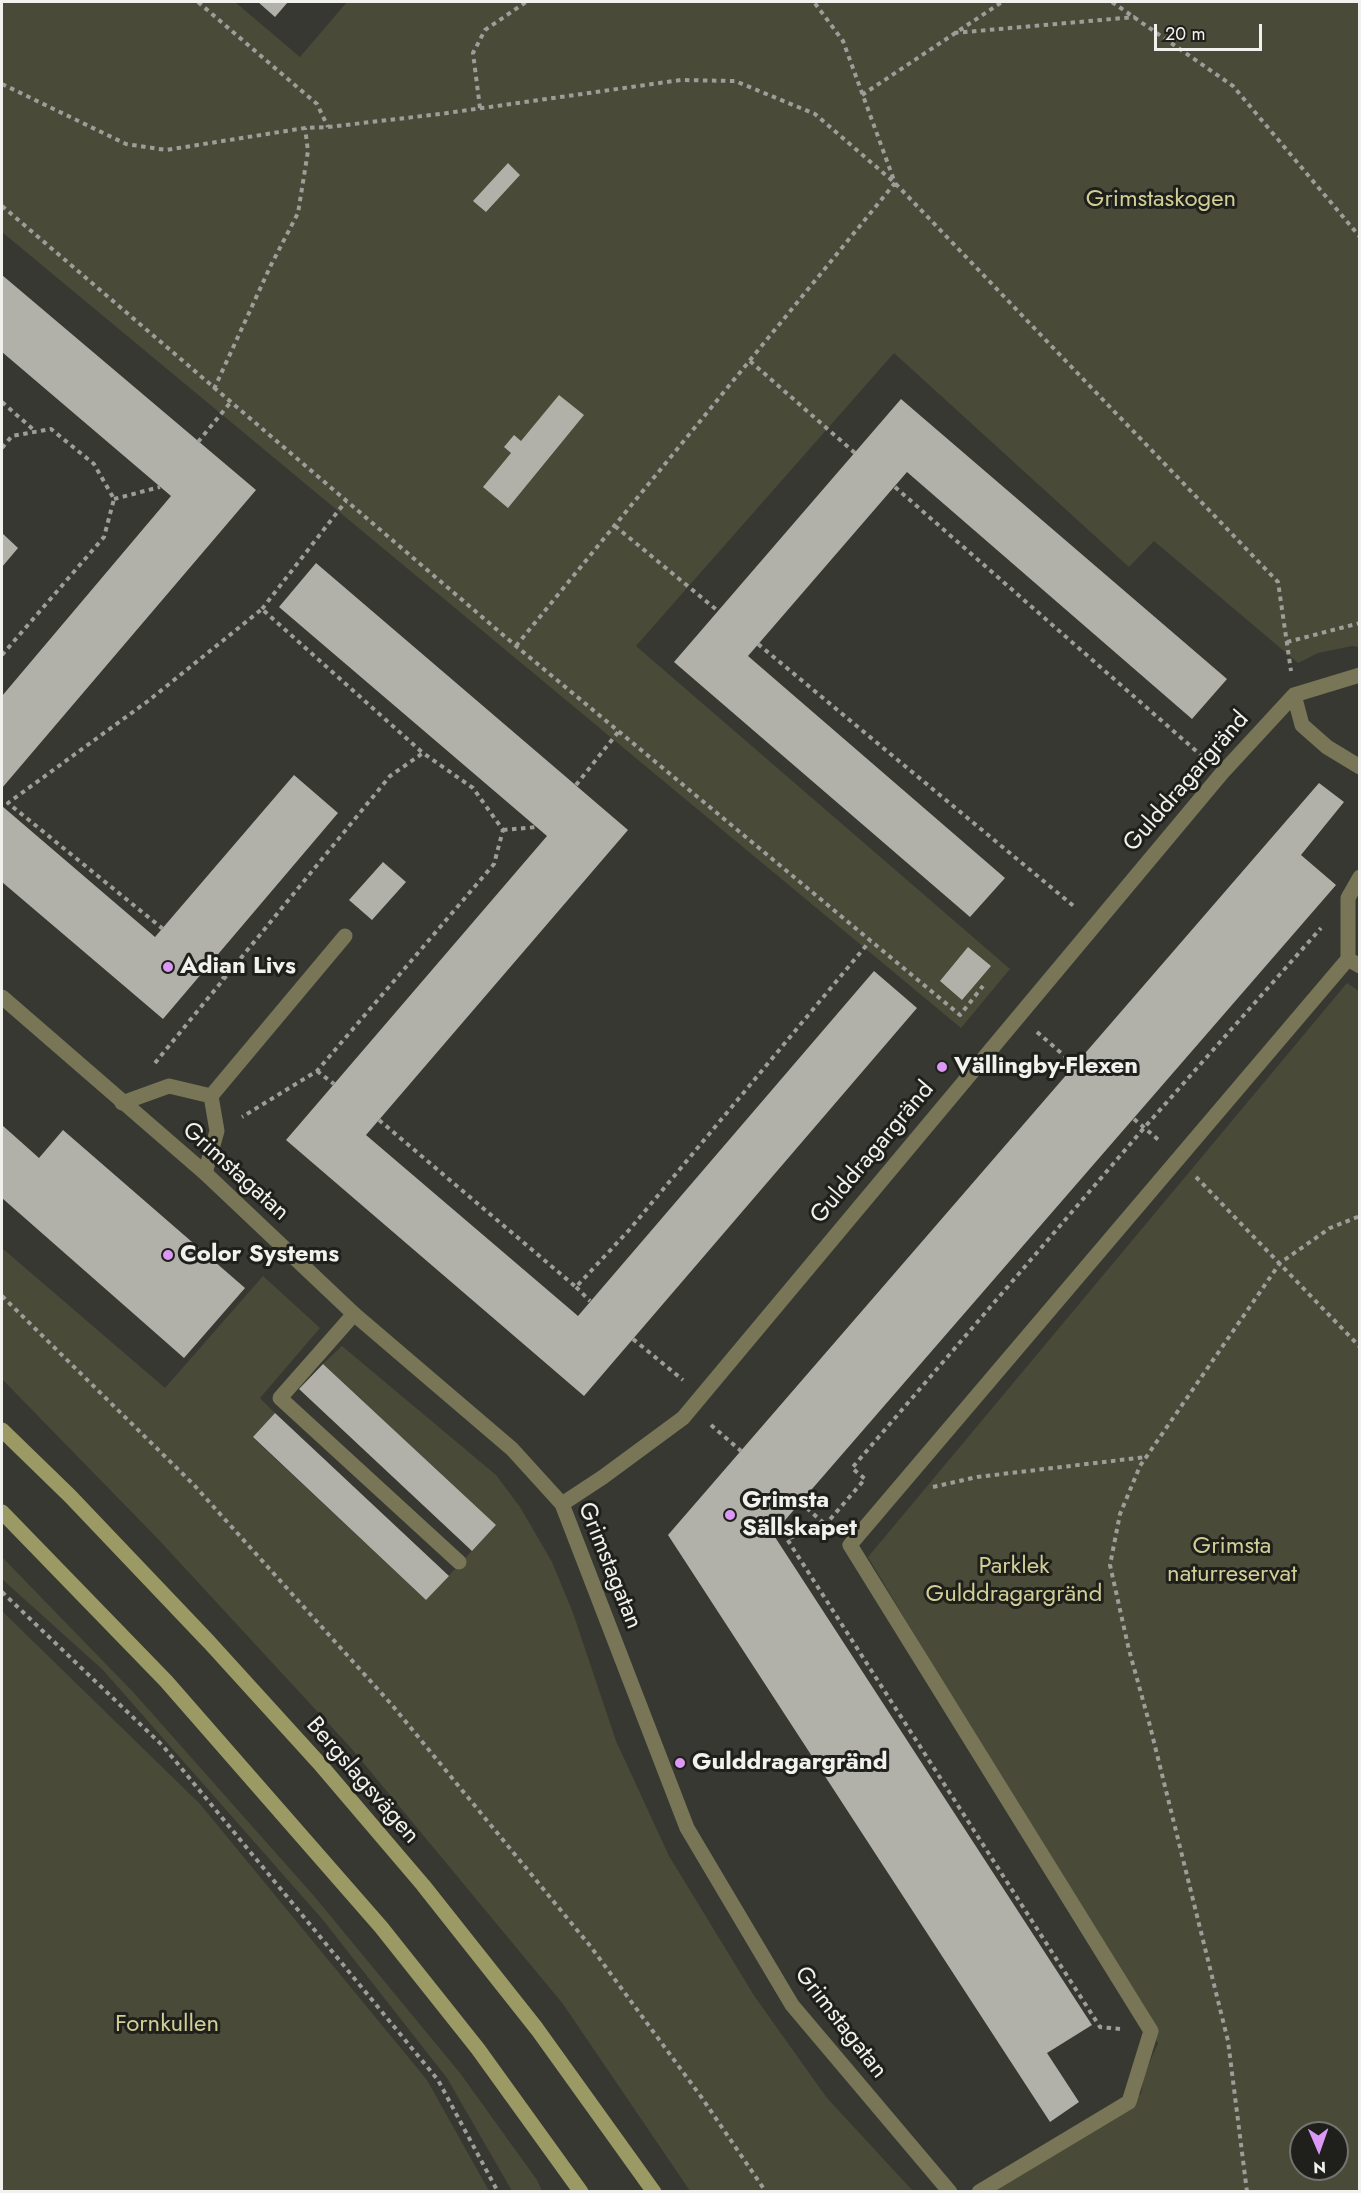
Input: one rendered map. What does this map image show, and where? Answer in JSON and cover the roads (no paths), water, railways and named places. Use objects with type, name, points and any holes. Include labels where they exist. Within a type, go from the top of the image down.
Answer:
[{"type":"main road","name":"Bergslagsvägen","points":[[2,1430],[70,1496],[209,1642],[423,1885],[537,2029],[654,2192]]},
{"type":"main road","points":[[2,1512],[166,1681],[381,1927],[478,2049],[581,2192]]},
{"type":"street","points":[[1359,675],[1294,695],[1302,725],[1327,747],[1359,767]]},
{"type":"street","name":"Gulddragargränd","points":[[561,1504],[603,1477],[682,1418],[1095,923],[1222,773],[1294,695]]},
{"type":"street","points":[[980,2192],[1129,2102],[1151,2031],[849,1545],[1178,1158],[1354,962],[1348,898],[1359,877]]},
{"type":"street","points":[[205,1173],[217,1131],[211,1096],[345,936]]},
{"type":"street","name":"Grimstagatan","points":[[2,997],[205,1173],[354,1314],[512,1449],[561,1504],[687,1828],[792,2005],[950,2192]]},
{"type":"street","points":[[122,1103],[169,1086],[211,1096]]},
{"type":"street","points":[[354,1314],[280,1398],[459,1562]]},
{"type":"place","name":"Adian Livs","points":[[168,967]]},
{"type":"place","name":"Vällingby-Flexen","points":[[942,1067]]},
{"type":"place","name":"Color Systems","points":[[168,1255]]},
{"type":"place","name":"Grimsta Sällskapet","points":[[730,1515]]},
{"type":"place","name":"Gulddragargränd","points":[[680,1763]]},
{"type":"park label","name":"Grimstaskogen","points":[[1161,200]]},
{"type":"park label","name":"Grimsta naturreservat","points":[[1232,1561]]},
{"type":"park label","name":"Parklek Gulddragargränd","points":[[1014,1581]]},
{"type":"park label","name":"Fornkullen","points":[[167,2025]]}]
